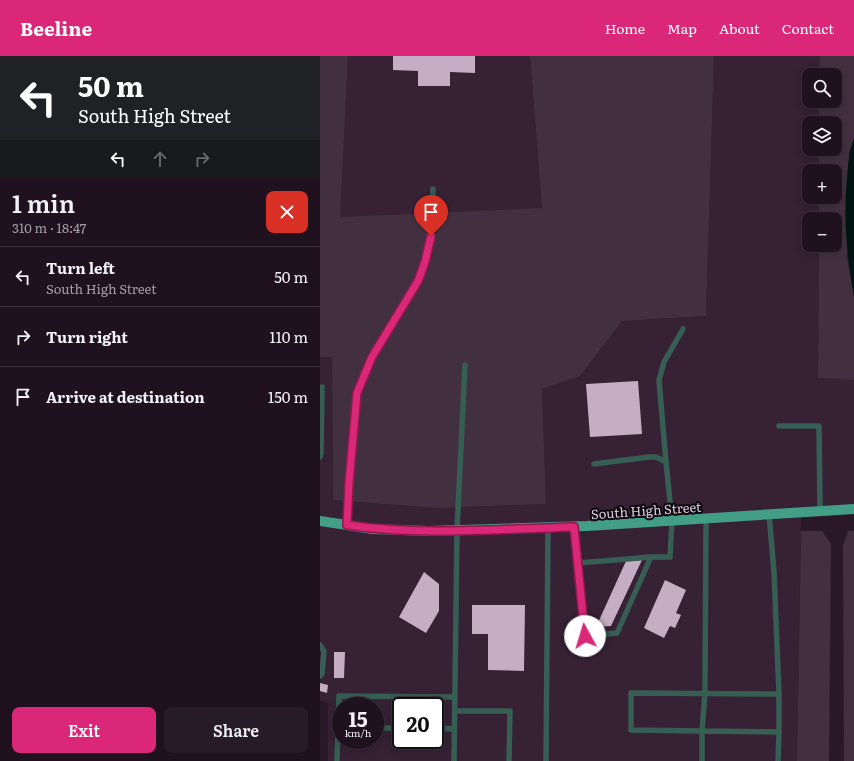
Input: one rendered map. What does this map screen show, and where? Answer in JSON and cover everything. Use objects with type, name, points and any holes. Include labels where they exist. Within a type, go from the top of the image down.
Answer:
[{"type":"main road","name":"South High Street","points":[[320,521],[373,529],[428,531],[574,527],[854,509]]},
{"type":"lane","points":[[347,525],[357,393],[372,357],[418,281],[425,262],[431,236],[433,189]]},
{"type":"lane","points":[[578,563],[651,557],[670,557],[672,521],[660,380],[664,362],[683,329]]},
{"type":"lane","points":[[454,761],[457,530],[465,365]]},
{"type":"lane","points":[[320,457],[322,387]]},
{"type":"lane","points":[[779,426],[819,426],[820,511]]},
{"type":"lane","points":[[594,464],[649,457],[656,457],[666,462]]},
{"type":"lane","points":[[769,514],[774,572],[779,694],[778,761]]},
{"type":"lane","points":[[702,761],[702,731],[705,693],[706,519]]},
{"type":"lane","points":[[546,761],[548,527]]},
{"type":"lane","points":[[574,527],[585,636],[617,633],[651,557]]},
{"type":"lane","points":[[320,645],[324,651],[322,674],[320,676]]},
{"type":"lane","points":[[779,694],[631,693],[631,730],[779,732]]},
{"type":"lane","points":[[339,697],[454,697]]},
{"type":"lane","points":[[454,711],[510,711],[509,761]]},
{"type":"lane","points":[[444,728],[454,729]]},
{"type":"lane","points":[[337,761],[338,749]]},
{"type":"shaded area","points":[[320,56],[348,56],[340,217],[542,208],[530,56],[714,56],[706,316],[622,321],[580,376],[542,389],[546,504],[436,508],[333,500],[332,357],[320,357]]},
{"type":"shaded area","points":[[348,56],[530,56],[542,209],[339,217]]},
{"type":"shaded area","points":[[714,56],[820,56],[819,68],[802,68],[802,108],[819,108],[819,116],[802,116],[802,156],[819,156],[819,164],[802,164],[802,204],[819,204],[819,212],[802,212],[802,252],[819,252],[818,377],[854,380],[854,514],[801,518],[797,761],[328,761],[328,703],[320,700],[320,357],[332,357],[333,500],[436,508],[546,504],[542,389],[580,376],[621,321],[706,316]]},
{"type":"shaded area","points":[[820,56],[854,56],[854,139],[849,152],[847,257],[854,296],[854,380],[818,378],[819,252],[842,252],[842,212],[819,212],[819,204],[842,204],[842,164],[819,164],[819,156],[842,156],[842,116],[819,116],[819,108],[842,108],[842,68],[819,68]]},
{"type":"shaded area","points":[[854,139],[854,296],[849,266],[845,208],[848,163]]},
{"type":"shaded area","points":[[801,531],[822,531],[831,544],[829,761],[797,761]]},
{"type":"shaded area","points":[[848,531],[854,531],[854,761],[844,761],[843,545]]},
{"type":"building","points":[[393,56],[475,56],[475,73],[450,72],[450,86],[418,86],[418,71],[393,70]]},
{"type":"building","points":[[638,381],[642,434],[590,437],[586,384]]},
{"type":"building","points":[[642,560],[611,626],[596,627],[626,561]]},
{"type":"building","points":[[424,572],[439,584],[439,611],[426,633],[399,617]]},
{"type":"building","points":[[665,580],[686,590],[676,613],[681,615],[675,628],[670,626],[664,638],[644,628]]},
{"type":"building","points":[[472,605],[525,605],[524,671],[488,670],[488,634],[472,634]]},
{"type":"building","points":[[334,652],[345,652],[344,678],[334,678]]},
{"type":"building","points":[[320,683],[328,685],[327,693],[320,691]]},
{"type":"route","points":[[431,236],[425,262],[418,281],[372,357],[357,393],[347,525],[373,529],[428,531],[574,527],[585,636]]}]
